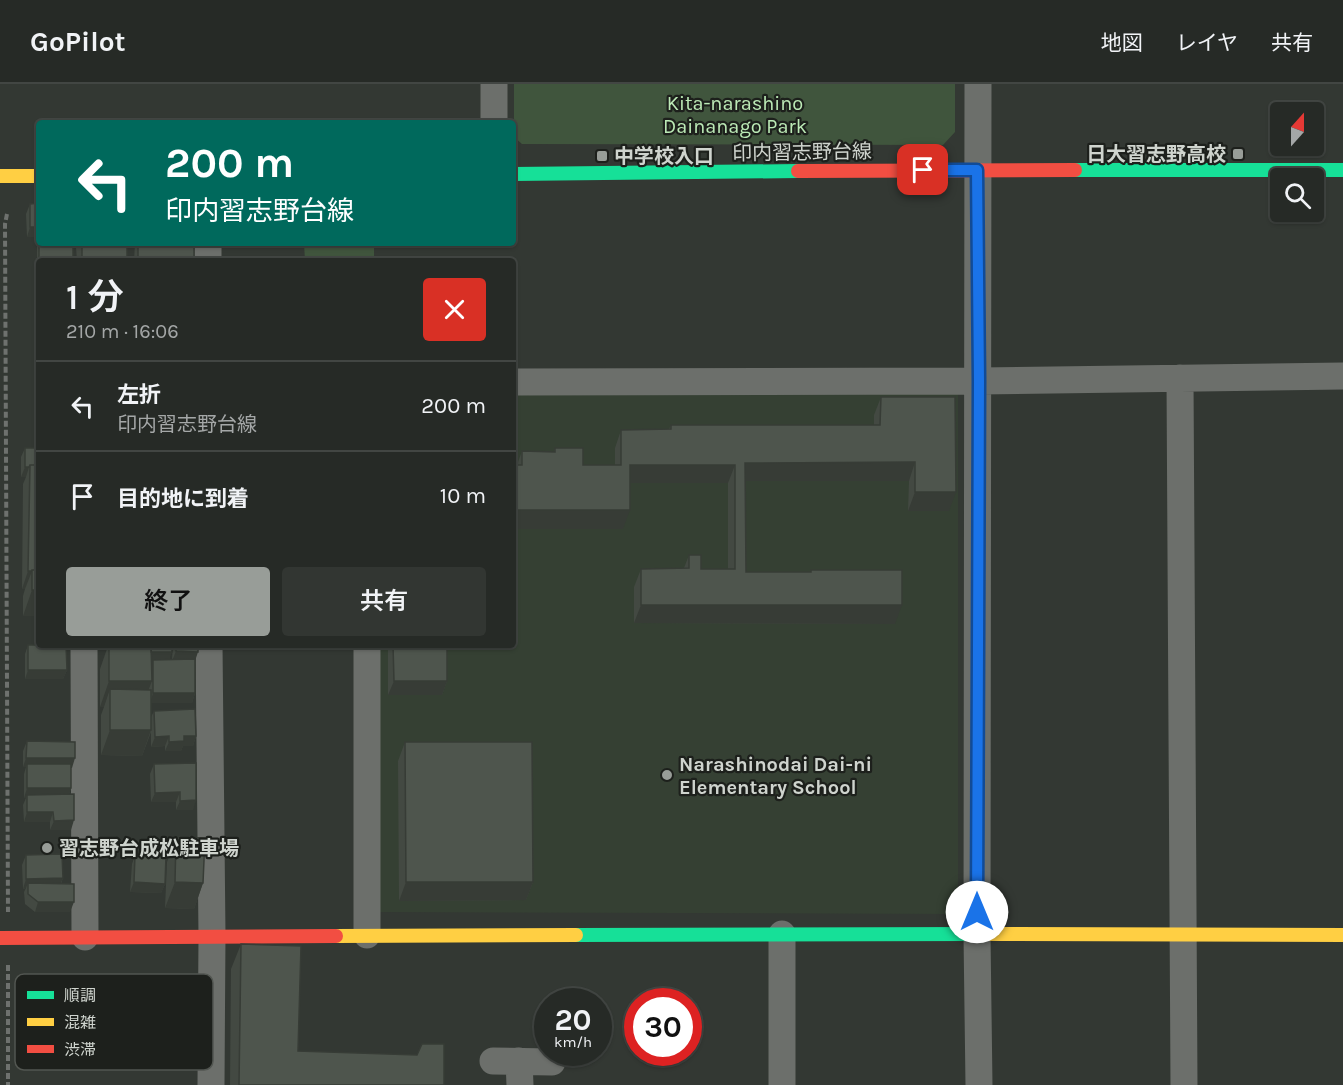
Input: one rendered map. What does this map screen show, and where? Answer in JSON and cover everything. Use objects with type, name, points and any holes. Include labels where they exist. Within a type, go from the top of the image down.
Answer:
[{"type":"street","points":[[494,84],[494,120]]},
{"type":"street","points":[[978,84],[977,934],[979,1085]]},
{"type":"street","name":"印内習志野台線","points":[[516,174],[1343,170]]},
{"type":"street","points":[[0,176],[36,176]]},
{"type":"street","points":[[516,382],[979,381],[1343,376]]},
{"type":"street","points":[[1180,378],[1184,1085]]},
{"type":"street","points":[[84,648],[85,937]]},
{"type":"street","points":[[209,648],[212,974]]},
{"type":"street","points":[[367,648],[367,935]]},
{"type":"street","points":[[782,934],[782,1085]]},
{"type":"street","points":[[4,938],[212,935],[1343,935]]},
{"type":"street","points":[[511,1069],[534,1065]]},
{"type":"street","points":[[211,1070],[211,1085]]},
{"type":"path","points":[[7,214],[5,224],[4,938],[8,1085]]},
{"type":"shaded area","name":"Narashinodai Dai-ni Elementary School","points":[[958,388],[958,904],[948,914],[377,912],[377,648],[516,648],[516,390]]},
{"type":"green space","name":"Kita-narashino Dainanago Park","points":[[514,84],[955,84],[955,132],[943,145],[522,144],[516,139],[516,120],[514,120]]},
{"type":"green space","points":[[304,246],[374,246],[374,258],[305,258]]},
{"type":"building","points":[[36,203],[36,227],[30,227],[30,204]]},
{"type":"building","points":[[39,246],[73,246],[73,258],[39,258]]},
{"type":"building","points":[[82,246],[127,246],[127,258],[82,258]]},
{"type":"building","points":[[138,246],[194,246],[194,258],[138,257]]},
{"type":"building","points":[[881,397],[955,397],[956,492],[915,492],[915,462],[745,463],[746,572],[902,570],[902,605],[641,605],[641,569],[689,568],[689,555],[701,555],[701,569],[735,569],[735,465],[630,465],[630,510],[516,510],[516,465],[522,465],[522,451],[555,452],[555,448],[583,448],[583,465],[621,465],[621,430],[671,429],[671,425],[880,425]]},
{"type":"building","points":[[25,448],[36,448],[36,465],[25,467]]},
{"type":"building","points":[[30,465],[36,465],[36,570],[28,571]]},
{"type":"building","points":[[32,570],[36,570],[36,590],[32,590]]},
{"type":"building","points":[[28,645],[36,645],[36,648],[66,648],[67,670],[28,670]]},
{"type":"building","points":[[109,648],[151,648],[152,681],[109,681]]},
{"type":"building","points":[[151,648],[172,648],[172,652],[151,652]]},
{"type":"building","points":[[176,648],[198,648],[198,652],[176,651]]},
{"type":"building","points":[[393,648],[447,648],[447,681],[394,681]]},
{"type":"building","points":[[195,659],[195,693],[153,693],[153,660]]},
{"type":"building","points":[[110,689],[151,690],[151,730],[110,730]]},
{"type":"building","points":[[195,709],[196,736],[184,736],[184,741],[169,742],[169,736],[155,737],[154,711]]},
{"type":"building","points":[[27,741],[75,742],[75,758],[26,758]]},
{"type":"building","points":[[405,742],[532,742],[533,882],[406,882]]},
{"type":"building","points":[[196,763],[196,800],[180,801],[180,792],[155,793],[154,764]]},
{"type":"building","points":[[27,764],[71,764],[71,788],[27,788]]},
{"type":"building","points":[[74,794],[74,820],[54,821],[53,812],[27,812],[27,795]]},
{"type":"building","points":[[176,837],[205,838],[203,883],[175,882]]},
{"type":"building","points":[[62,854],[63,878],[26,879],[26,855]]},
{"type":"building","points":[[135,855],[166,856],[165,884],[134,882]]},
{"type":"building","points":[[28,883],[74,884],[74,902],[38,902],[28,894]]},
{"type":"building","points":[[241,944],[301,946],[298,1051],[417,1055],[422,1044],[444,1044],[444,1085],[239,1085]]},
{"type":"traffic: fast","points":[[1075,170],[1343,170]]},
{"type":"traffic: fast","points":[[516,174],[798,171]]},
{"type":"traffic: fast","points":[[576,935],[981,934]]},
{"type":"traffic: slow","points":[[0,176],[36,176]]},
{"type":"traffic: slow","points":[[981,934],[1343,935]]},
{"type":"traffic: slow","points":[[336,936],[576,935]]},
{"type":"traffic: jam","points":[[798,171],[1075,170]]},
{"type":"traffic: jam","points":[[0,938],[336,936]]},
{"type":"place","name":"日大習志野高校","points":[[1238,154]]},
{"type":"place","name":"中学校入口","points":[[602,156]]},
{"type":"place","name":"Narashinodai Dai-ni Elementary School","points":[[667,775]]},
{"type":"place","name":"習志野台成松駐車場","points":[[47,848]]},
{"type":"route","points":[[923,170],[977,170],[979,381],[977,912]]}]
